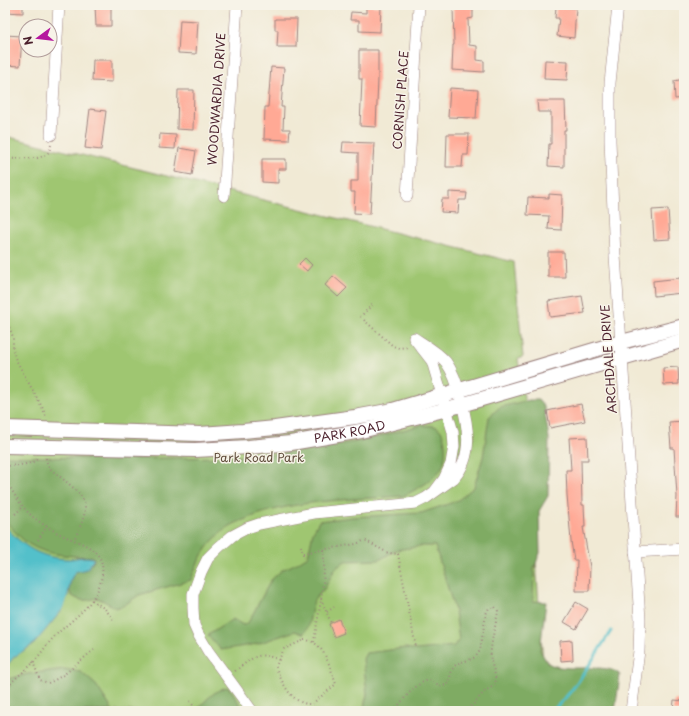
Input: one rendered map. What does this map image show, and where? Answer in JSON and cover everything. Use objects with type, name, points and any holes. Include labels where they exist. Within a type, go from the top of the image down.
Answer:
[{"type":"main road","name":"PARK ROAD","points":[[5,428],[200,434],[243,431],[355,417],[393,410],[621,342],[684,326]]},
{"type":"main road","name":"PARK ROAD","points":[[5,446],[195,450],[291,443],[361,431],[463,405],[684,340]]},
{"type":"street","points":[[51,135],[59,5]]},
{"type":"street","name":"WOODWARDIA DRIVE","points":[[224,196],[237,5]]},
{"type":"street","name":"CORNISH PLACE","points":[[407,196],[420,5]]},
{"type":"street","name":"ARCHDALE DRIVE","points":[[618,5],[610,83],[610,141],[615,256],[640,619],[637,677],[631,711]]},
{"type":"street","points":[[252,711],[208,651],[194,625],[193,594],[201,572],[208,558],[219,547],[232,536],[253,526],[314,513],[416,502],[426,498],[454,478],[460,469],[467,452],[468,435],[459,390],[454,375],[444,359],[414,338],[432,361],[447,409],[454,438],[452,459],[444,479],[435,491]]},
{"type":"street","points":[[635,552],[684,549]]},
{"type":"path","points":[[5,159],[44,156],[50,150],[51,135]]},
{"type":"path","points":[[360,317],[372,304]]},
{"type":"path","points":[[5,316],[12,337],[15,358],[45,413],[46,421]]},
{"type":"path","points":[[364,320],[396,348],[411,347]]},
{"type":"path","points":[[5,466],[34,462],[37,460],[38,456]]},
{"type":"path","points":[[46,456],[47,464],[50,469],[74,488],[85,502],[84,517],[74,540]]},
{"type":"path","points":[[5,478],[13,492],[31,515],[64,536],[93,549],[100,558],[102,576],[97,591],[83,611],[55,636],[7,689],[6,711]]},
{"type":"path","points":[[15,514],[24,506]]},
{"type":"path","points":[[38,540],[47,526]]},
{"type":"path","points":[[303,553],[366,541],[388,553],[398,554],[416,648]]},
{"type":"path","points":[[301,546],[304,558]]},
{"type":"path","points":[[314,642],[321,597],[324,559],[323,550]]},
{"type":"path","points":[[321,597],[331,622]]},
{"type":"path","points":[[92,600],[105,609],[115,621]]},
{"type":"path","points":[[394,711],[422,682],[429,680],[441,686],[447,685],[456,665],[477,655],[480,650],[486,614],[492,606],[498,611],[494,626],[491,661],[495,671],[495,686],[484,692],[467,711]]},
{"type":"path","points":[[327,612],[334,607]]},
{"type":"path","points":[[304,640],[314,642],[323,653],[336,684],[312,704],[301,702],[287,690],[276,668],[284,649],[304,640]]},
{"type":"path","points":[[33,662],[40,680],[48,683],[64,675],[94,650]]},
{"type":"path","points":[[245,664],[254,658],[263,655],[268,655],[279,660]]},
{"type":"path","points":[[190,701],[197,711]]},
{"type":"path","points":[[405,711],[412,711]]},
{"type":"green space","name":"Park Road Park","points":[[5,136],[514,262],[523,357],[518,359],[525,404],[546,706],[542,711],[5,711]]},
{"type":"green space","points":[[529,400],[538,400],[544,407],[549,438],[548,496],[539,511],[540,553],[534,568],[533,601],[546,602],[540,650],[548,663],[555,666],[564,668],[606,669],[614,671],[620,675],[615,711],[363,711],[367,694],[363,659],[366,653],[406,648],[416,650],[454,646],[459,640],[455,611],[435,546],[422,546],[396,550],[379,560],[345,561],[335,569],[325,588],[314,600],[308,627],[303,634],[295,631],[257,644],[221,650],[208,635],[233,619],[243,625],[248,623],[271,580],[282,570],[308,556],[313,532],[319,521],[353,517],[421,513],[457,501],[474,487],[483,457],[489,417],[500,407]]},
{"type":"green space","points":[[422,425],[435,426],[443,434],[445,457],[441,469],[432,479],[422,486],[403,496],[303,504],[265,512],[243,520],[227,528],[211,542],[199,560],[191,580],[139,595],[123,606],[115,608],[97,598],[84,600],[77,599],[71,595],[69,589],[71,579],[75,571],[87,569],[94,561],[93,557],[60,555],[36,548],[22,539],[5,520],[6,456],[110,459],[229,457],[278,454],[361,441]]},
{"type":"green space","points":[[64,669],[81,672],[96,685],[113,711],[5,711],[5,681],[7,679],[28,674]]},
{"type":"green space","points":[[227,687],[231,690],[244,711],[196,711],[213,694]]},
{"type":"water","points":[[5,526],[26,546],[42,554],[51,557],[70,559],[86,557],[94,559],[87,569],[75,572],[71,579],[68,595],[63,609],[34,644],[14,657],[5,668]]},
{"type":"building","points":[[5,5],[23,5],[23,13],[5,12]]},
{"type":"building","points":[[95,5],[111,5],[111,26],[96,26]]},
{"type":"building","points":[[366,6],[381,6],[380,32],[359,31],[359,20],[350,20],[351,12],[366,13]]},
{"type":"building","points":[[453,7],[473,7],[473,18],[468,19],[469,45],[477,46],[477,60],[484,61],[484,72],[452,70],[454,45]]},
{"type":"building","points":[[556,7],[576,8],[574,38],[557,36],[559,18],[555,18]]},
{"type":"building","points":[[275,19],[297,19],[296,47],[277,47],[278,30],[275,30]]},
{"type":"building","points":[[180,20],[198,21],[196,54],[178,53]]},
{"type":"building","points":[[5,35],[18,36],[18,58],[21,58],[20,66],[5,65]]},
{"type":"building","points":[[359,50],[378,50],[376,127],[360,126],[362,79],[359,79]]},
{"type":"building","points":[[93,60],[112,60],[112,82],[92,81]]},
{"type":"building","points":[[545,60],[568,61],[567,80],[544,79]]},
{"type":"building","points":[[271,67],[284,68],[281,107],[284,107],[283,129],[290,129],[289,140],[264,139],[265,107],[268,107]]},
{"type":"building","points":[[684,79],[684,98],[675,99],[674,81]]},
{"type":"building","points":[[450,88],[478,90],[476,118],[448,117]]},
{"type":"building","points":[[178,90],[194,90],[193,130],[177,129]]},
{"type":"building","points":[[537,101],[565,101],[566,130],[564,130],[564,167],[548,166],[549,144],[551,144],[551,112],[538,112]]},
{"type":"building","points":[[90,109],[106,111],[101,150],[85,148]]},
{"type":"building","points":[[160,134],[176,135],[175,149],[159,148]]},
{"type":"building","points":[[447,134],[469,134],[468,155],[463,155],[462,167],[446,167]]},
{"type":"building","points":[[343,142],[374,143],[370,214],[354,213],[355,192],[351,192],[351,181],[358,181],[358,153],[342,152]]},
{"type":"building","points":[[179,148],[196,151],[192,175],[175,172]]},
{"type":"building","points":[[262,159],[286,159],[286,169],[278,169],[278,183],[262,182]]},
{"type":"building","points":[[449,192],[467,193],[466,200],[459,200],[458,213],[441,212],[442,199],[449,199]]},
{"type":"building","points":[[549,194],[562,195],[561,230],[548,229],[549,216],[527,215],[528,197],[549,198]]},
{"type":"building","points":[[668,209],[670,239],[654,240],[652,210]]},
{"type":"building","points":[[548,252],[564,252],[565,277],[548,277]]},
{"type":"building","points":[[305,258],[312,265],[307,271],[299,264]]},
{"type":"building","points":[[333,276],[347,288],[338,297],[325,285]]},
{"type":"building","points":[[680,278],[682,293],[654,296],[653,281]]},
{"type":"building","points":[[582,296],[585,313],[550,317],[548,301]]},
{"type":"building","points":[[678,367],[679,384],[664,385],[663,368]]},
{"type":"building","points":[[581,404],[585,421],[550,428],[547,411]]},
{"type":"building","points":[[684,421],[684,517],[676,517],[677,496],[674,448],[671,448],[669,422]]},
{"type":"building","points":[[587,437],[588,460],[581,460],[582,505],[584,505],[585,527],[583,527],[590,567],[589,591],[576,591],[577,560],[574,560],[571,541],[566,470],[571,470],[569,438]]},
{"type":"building","points":[[576,602],[588,609],[576,629],[564,622]]},
{"type":"building","points":[[339,619],[344,633],[334,637],[329,624]]},
{"type":"building","points":[[572,640],[573,660],[561,661],[560,641]]},
{"type":"building","points":[[674,700],[684,701],[684,711],[673,711]]},
{"type":"waterway","points":[[552,711],[577,683],[611,631]]}]
